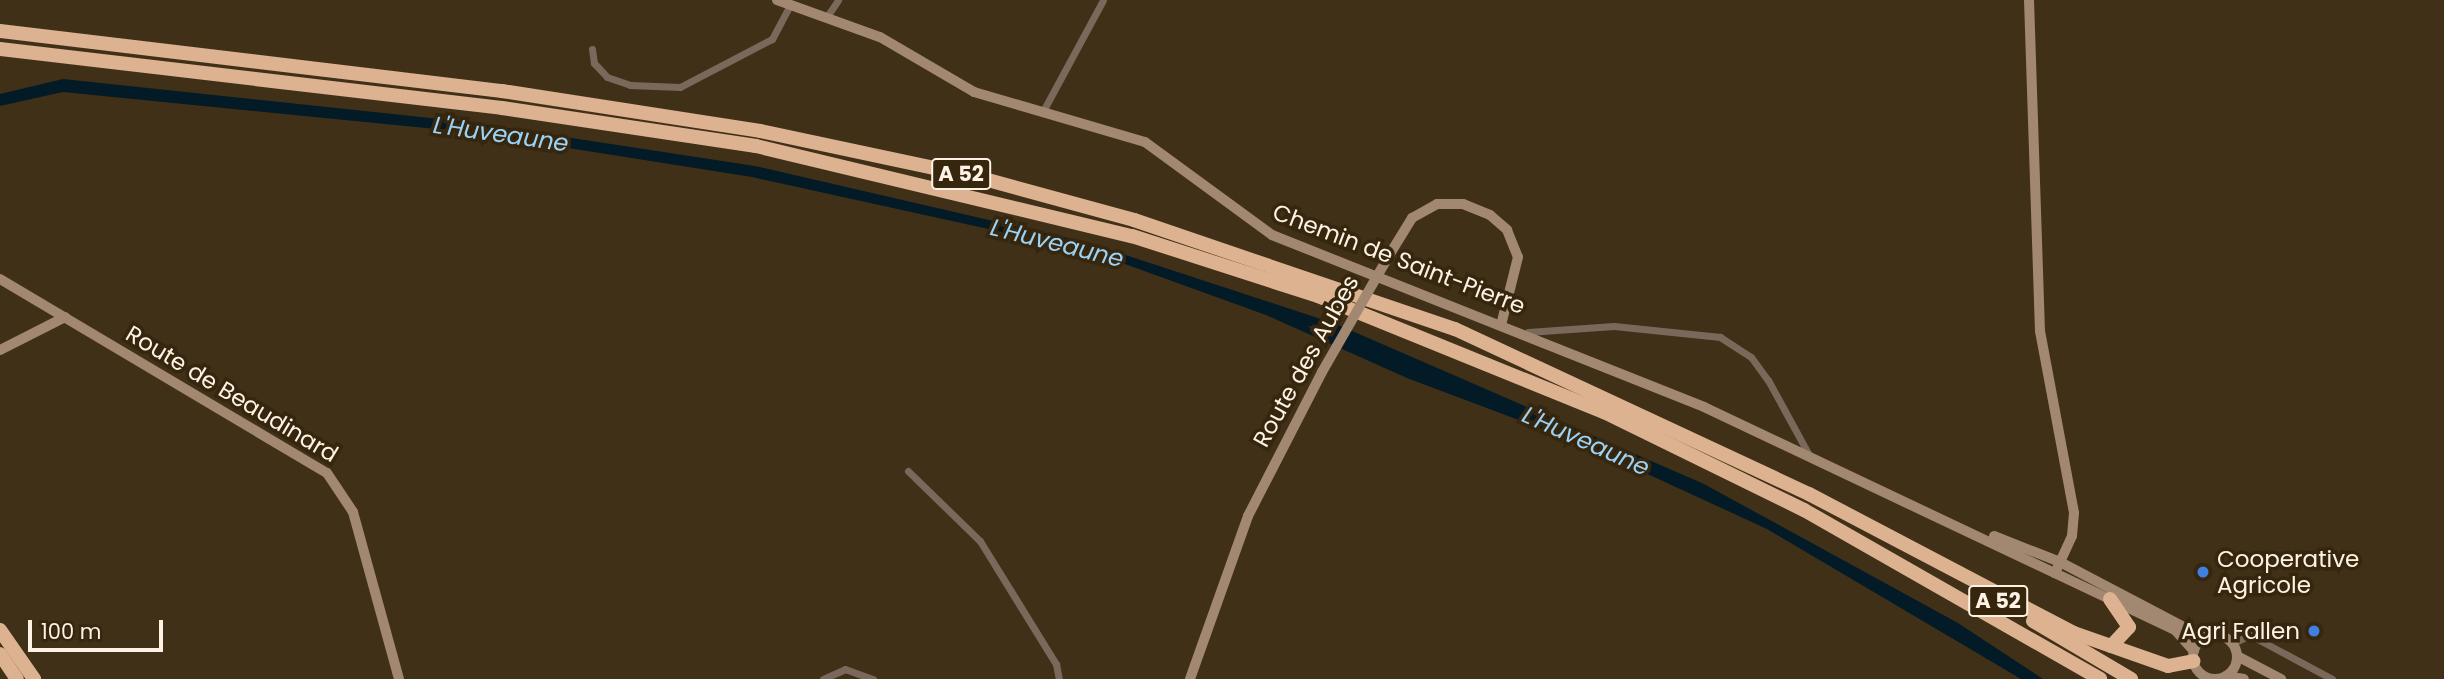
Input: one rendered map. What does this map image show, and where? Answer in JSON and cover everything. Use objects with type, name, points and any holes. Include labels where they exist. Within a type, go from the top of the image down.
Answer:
[{"type":"highway","name":"A 52","points":[[0,31],[502,91],[760,131],[976,177],[1159,228],[1455,330],[1609,396],[1865,524],[2131,679]]},
{"type":"highway","name":"A 52","points":[[0,49],[502,108],[756,146],[1132,236],[1318,296],[1604,412],[1804,510],[2097,679]]},
{"type":"highway","points":[[1865,524],[2111,646],[2168,666],[2194,656]]},
{"type":"highway","points":[[2110,599],[2129,627],[2111,646]]},
{"type":"highway","points":[[0,630],[34,679]]},
{"type":"highway","points":[[0,654],[17,679]]},
{"type":"main road","name":"Chemin de Saint-Pierre","points":[[778,0],[828,15],[880,37],[974,92],[1145,142],[1272,235],[1502,321],[1809,455],[1940,515],[2175,630],[2194,656]]},
{"type":"main road","points":[[2029,0],[2040,331],[2074,513],[2055,573]]},
{"type":"main road","name":"Route des Aubes","points":[[1190,679],[1248,516],[1322,372],[1412,218],[1437,204],[1463,204],[1490,215],[1507,230],[1518,257],[1502,321]]},
{"type":"main road","name":"Route de Beaudinard","points":[[0,279],[327,473],[352,512],[399,679]]},
{"type":"main road","points":[[0,350],[65,317]]},
{"type":"main road","name":"Chemin de Saint-Pierre","points":[[1940,515],[2060,562],[2205,638]]},
{"type":"main road","points":[[2244,679],[2205,677],[2194,656],[2205,638],[2232,644],[2236,656],[2281,679]]},
{"type":"main road","points":[[2226,676],[2236,656]]},
{"type":"street","points":[[828,15],[838,0]]},
{"type":"street","points":[[1042,113],[1102,0]]},
{"type":"street","points":[[593,49],[594,63],[607,76],[631,85],[680,87],[772,39],[791,4]]},
{"type":"street","points":[[1528,332],[1586,326],[1720,337],[1762,372],[1809,455]]},
{"type":"street","points":[[908,471],[979,541],[1056,664],[1059,679]]},
{"type":"street","points":[[2232,644],[2250,635],[2332,679]]},
{"type":"street","points":[[823,679],[845,669],[873,679]]},
{"type":"water","name":"L'Huveaune","points":[[63,79],[468,122],[755,166],[1089,243],[1336,324],[1704,484],[1958,623],[2043,679],[2021,679],[1767,529],[1580,443],[1407,378],[1266,315],[1089,251],[752,177],[466,132],[63,92],[0,106],[0,94]]},
{"type":"place","name":"Cooperative Agricole","points":[[2203,572]]},
{"type":"place","name":"Agri Fallen","points":[[2314,631]]}]
